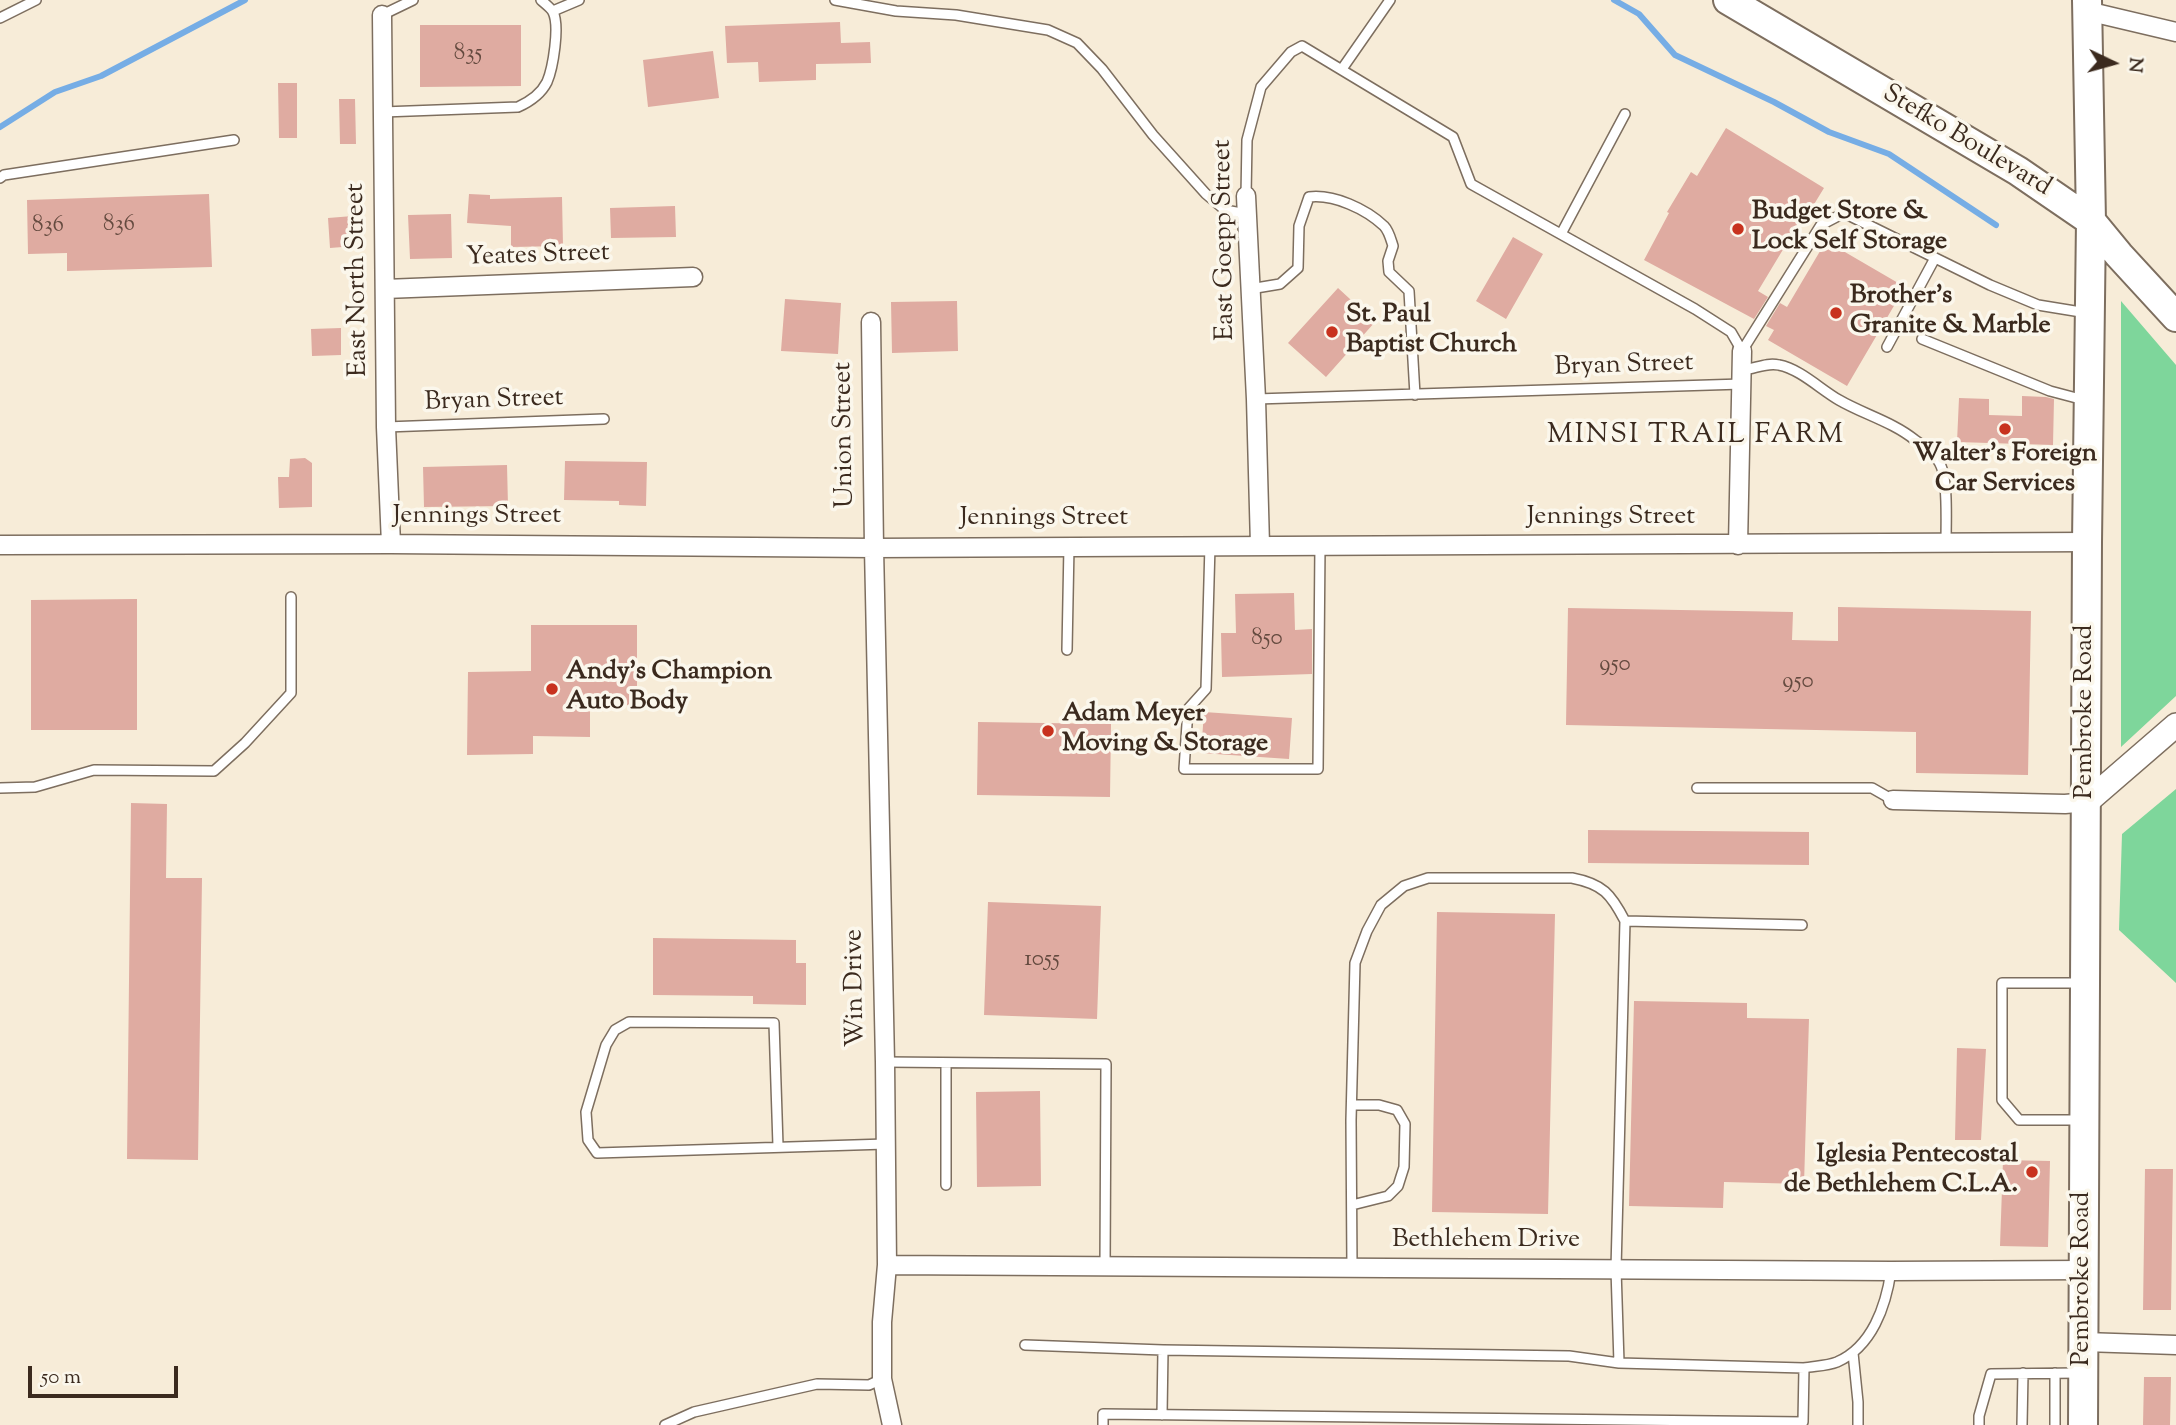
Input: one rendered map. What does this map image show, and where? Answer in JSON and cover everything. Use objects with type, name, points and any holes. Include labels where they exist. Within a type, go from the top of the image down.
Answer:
[{"type":"main road","name":"Stefko Boulevard","points":[[1728,0],[2018,171],[2091,221],[2176,317]]},
{"type":"main road","name":"Pembroke Road","points":[[2083,1425],[2091,221],[2087,5]]},
{"type":"street","points":[[2087,5],[2176,32]]},
{"type":"street","name":"East North Street","points":[[382,15],[386,427],[391,544]]},
{"type":"street","name":"East Goepp Street","points":[[1247,205],[1260,545]]},
{"type":"street","name":"Yeates Street","points":[[385,289],[693,277]]},
{"type":"street","name":"Union Street","points":[[871,321],[874,548]]},
{"type":"street","points":[[1738,545],[1742,351]]},
{"type":"street","name":"Jennings Street","points":[[0,545],[391,544],[874,548],[2087,542]]},
{"type":"street","name":"Win Drive","points":[[874,548],[886,1144],[887,1265],[882,1322],[882,1379],[892,1425]]},
{"type":"street","points":[[1893,800],[2065,804],[2087,802],[2176,725]]},
{"type":"street","name":"Bethlehem Drive","points":[[887,1265],[2085,1270]]},
{"type":"street","points":[[2084,1342],[2176,1345]]},
{"type":"lane","points":[[0,19],[36,0]]},
{"type":"lane","points":[[382,15],[413,0]]},
{"type":"lane","points":[[383,112],[518,107],[531,101],[547,83],[555,50],[553,11],[541,0]]},
{"type":"lane","points":[[553,11],[579,0]]},
{"type":"lane","points":[[835,0],[896,11],[956,15],[1048,30],[1077,43],[1102,69],[1153,135],[1206,194],[1225,210],[1247,205]]},
{"type":"lane","points":[[1342,69],[1390,0]]},
{"type":"lane","name":"East Goepp Street","points":[[1247,205],[1247,140],[1261,87],[1291,52],[1302,46],[1453,137],[1471,184],[1561,234]]},
{"type":"lane","points":[[1625,114],[1561,234],[1722,326],[1731,332],[1742,351],[1821,225],[1843,213],[1990,285],[2038,305],[2090,313]]},
{"type":"lane","points":[[0,178],[4,175],[234,140]]},
{"type":"lane","points":[[1250,289],[1280,284],[1298,268],[1299,226],[1309,197],[1322,196],[1357,208],[1386,228],[1393,246],[1388,261],[1389,272],[1409,290],[1415,395]]},
{"type":"lane","points":[[1887,346],[1935,258]]},
{"type":"lane","points":[[1922,340],[2050,391],[2089,401]]},
{"type":"lane","name":"Bryan Street","points":[[1256,400],[1415,395],[1742,377],[1769,364],[1792,370],[1839,400],[1914,439],[1935,458],[1942,467],[1947,509],[1946,541]]},
{"type":"lane","name":"Bryan Street","points":[[386,427],[604,419]]},
{"type":"lane","points":[[1210,545],[1206,689],[1188,709],[1184,769],[1318,769],[1320,545]]},
{"type":"lane","points":[[1067,650],[1069,546]]},
{"type":"lane","points":[[0,788],[35,787],[94,770],[214,771],[245,743],[291,693],[291,597]]},
{"type":"lane","points":[[1698,788],[1872,788],[1893,800]]},
{"type":"lane","points":[[1352,1268],[1355,963],[1367,931],[1381,905],[1404,886],[1428,878],[1572,878],[1592,882],[1613,899],[1625,920],[1616,1269],[1619,1363]]},
{"type":"lane","points":[[1625,920],[1802,925]]},
{"type":"lane","points":[[2085,1119],[2019,1120],[2002,1100],[2002,983],[2086,983]]},
{"type":"lane","points":[[778,1146],[774,1023],[629,1022],[615,1030],[606,1045],[586,1112],[588,1140],[597,1153],[886,1144]]},
{"type":"lane","points":[[885,1062],[1106,1064],[1105,1267]]},
{"type":"lane","points":[[946,1063],[946,1185]]},
{"type":"lane","points":[[1352,1105],[1379,1105],[1397,1110],[1405,1124],[1404,1167],[1398,1186],[1388,1196],[1352,1205]]},
{"type":"lane","points":[[1024,1345],[1163,1350],[1569,1356],[1619,1363],[1804,1368],[1834,1363],[1853,1353],[1877,1322],[1891,1271]]},
{"type":"lane","points":[[1162,1415],[1163,1350]]},
{"type":"lane","points":[[1853,1353],[1858,1425]]},
{"type":"lane","points":[[1103,1425],[1103,1414],[1803,1422],[1804,1368]]},
{"type":"lane","points":[[2055,1425],[2056,1373]]},
{"type":"lane","points":[[1979,1425],[1991,1374],[2084,1373]]},
{"type":"lane","points":[[2022,1425],[2023,1374]]},
{"type":"lane","points":[[665,1425],[694,1412],[817,1384],[870,1385],[882,1379]]},
{"type":"green space","points":[[2121,301],[2176,365],[2176,696],[2121,747]]},
{"type":"green space","points":[[2176,789],[2176,983],[2119,930],[2122,834]]},
{"type":"building","points":[[840,22],[841,43],[870,42],[871,63],[816,64],[816,80],[759,82],[758,62],[727,63],[725,26]]},
{"type":"building","points":[[420,25],[521,25],[521,86],[420,87]]},
{"type":"building","points":[[713,51],[719,98],[648,107],[643,60]]},
{"type":"building","points":[[278,83],[297,83],[297,138],[279,138]]},
{"type":"building","points":[[339,99],[355,99],[356,144],[340,144]]},
{"type":"building","points":[[1726,128],[1824,188],[1805,219],[1802,218],[1758,291],[1768,297],[1754,319],[1644,260],[1669,213],[1667,212],[1691,172],[1697,176]]},
{"type":"building","points":[[209,194],[212,267],[67,271],[67,253],[28,254],[27,200]]},
{"type":"building","points":[[469,194],[490,195],[490,199],[562,197],[563,246],[511,247],[511,226],[467,223]]},
{"type":"building","points":[[675,206],[676,237],[611,238],[610,208]]},
{"type":"building","points":[[451,214],[452,258],[410,259],[408,215]]},
{"type":"building","points":[[353,216],[355,246],[330,248],[328,218]]},
{"type":"building","points":[[1513,237],[1543,254],[1506,319],[1476,301]]},
{"type":"building","name":"Brother's Granite & Marble","points":[[1826,241],[1905,287],[1847,386],[1768,340],[1774,330],[1766,326],[1780,303],[1787,307]]},
{"type":"building","name":"St. Paul Baptist Church","points":[[1338,288],[1375,322],[1326,377],[1288,343]]},
{"type":"building","points":[[785,299],[841,303],[838,354],[781,351]]},
{"type":"building","points":[[957,301],[958,351],[892,353],[891,302]]},
{"type":"building","points":[[341,328],[341,355],[312,356],[311,329]]},
{"type":"building","name":"Walter's Foreign Car Services","points":[[2022,396],[2054,399],[2053,445],[1957,442],[1959,398],[1989,399],[1989,415],[2022,416]]},
{"type":"building","points":[[305,458],[312,463],[312,507],[279,508],[278,477],[289,477],[290,459]]},
{"type":"building","points":[[565,461],[647,462],[646,506],[619,505],[619,501],[564,500]]},
{"type":"building","points":[[507,465],[508,506],[424,507],[423,467]]},
{"type":"building","points":[[1294,593],[1295,630],[1312,629],[1312,674],[1222,677],[1221,633],[1236,633],[1235,594]]},
{"type":"building","points":[[137,599],[137,730],[31,730],[31,600]]},
{"type":"building","points":[[1838,607],[2031,611],[2028,775],[1916,773],[1916,732],[1566,725],[1568,608],[1793,612],[1792,640],[1838,641]]},
{"type":"building","name":"Andy's Champion Auto Body","points":[[531,625],[637,625],[637,705],[590,706],[590,737],[533,736],[533,754],[467,755],[468,672],[531,671]]},
{"type":"building","points":[[1204,712],[1292,718],[1289,759],[1201,753]]},
{"type":"building","points":[[978,722],[1111,724],[1110,797],[977,795]]},
{"type":"building","points":[[131,803],[167,804],[166,878],[202,878],[198,1160],[127,1159]]},
{"type":"building","points":[[1588,830],[1809,832],[1809,865],[1588,863]]},
{"type":"building","points":[[988,902],[1101,906],[1097,1019],[984,1015]]},
{"type":"building","points":[[1437,912],[1555,914],[1548,1214],[1432,1212]]},
{"type":"building","points":[[653,938],[796,940],[796,963],[806,963],[806,1005],[753,1004],[753,996],[653,995]]},
{"type":"building","points":[[1634,1001],[1747,1003],[1747,1018],[1809,1019],[1804,1184],[1724,1182],[1723,1208],[1629,1206]]},
{"type":"building","points":[[1957,1048],[1986,1049],[1981,1140],[1955,1140]]},
{"type":"building","points":[[1040,1091],[1041,1186],[977,1187],[976,1092]]},
{"type":"building","points":[[2003,1160],[2050,1161],[2048,1247],[2000,1246]]},
{"type":"building","points":[[2145,1169],[2173,1169],[2171,1310],[2143,1310]]},
{"type":"building","points":[[2144,1377],[2171,1377],[2170,1425],[2143,1425]]},
{"type":"waterway","points":[[0,127],[55,92],[101,76],[245,0]]},
{"type":"waterway","points":[[1614,0],[1639,14],[1675,55],[1774,102],[1829,132],[1889,154],[1996,225]]},
{"type":"place","name":"Budget Store & Lock Self Storage","points":[[1738,229]]},
{"type":"place","name":"Brother's Granite & Marble","points":[[1836,313]]},
{"type":"place","name":"St. Paul Baptist Church","points":[[1332,332]]},
{"type":"place","name":"Walter's Foreign Car Services","points":[[2005,429]]},
{"type":"place","name":"Andy's Champion Auto Body","points":[[552,689]]},
{"type":"place","name":"Adam Meyer Moving & Storage","points":[[1048,731]]},
{"type":"place","name":"Iglesia Pentecostal de Bethlehem C.L.A.","points":[[2032,1172]]},
{"type":"district","name":"MINSI TRAIL FARM","points":[[1696,437]]}]
